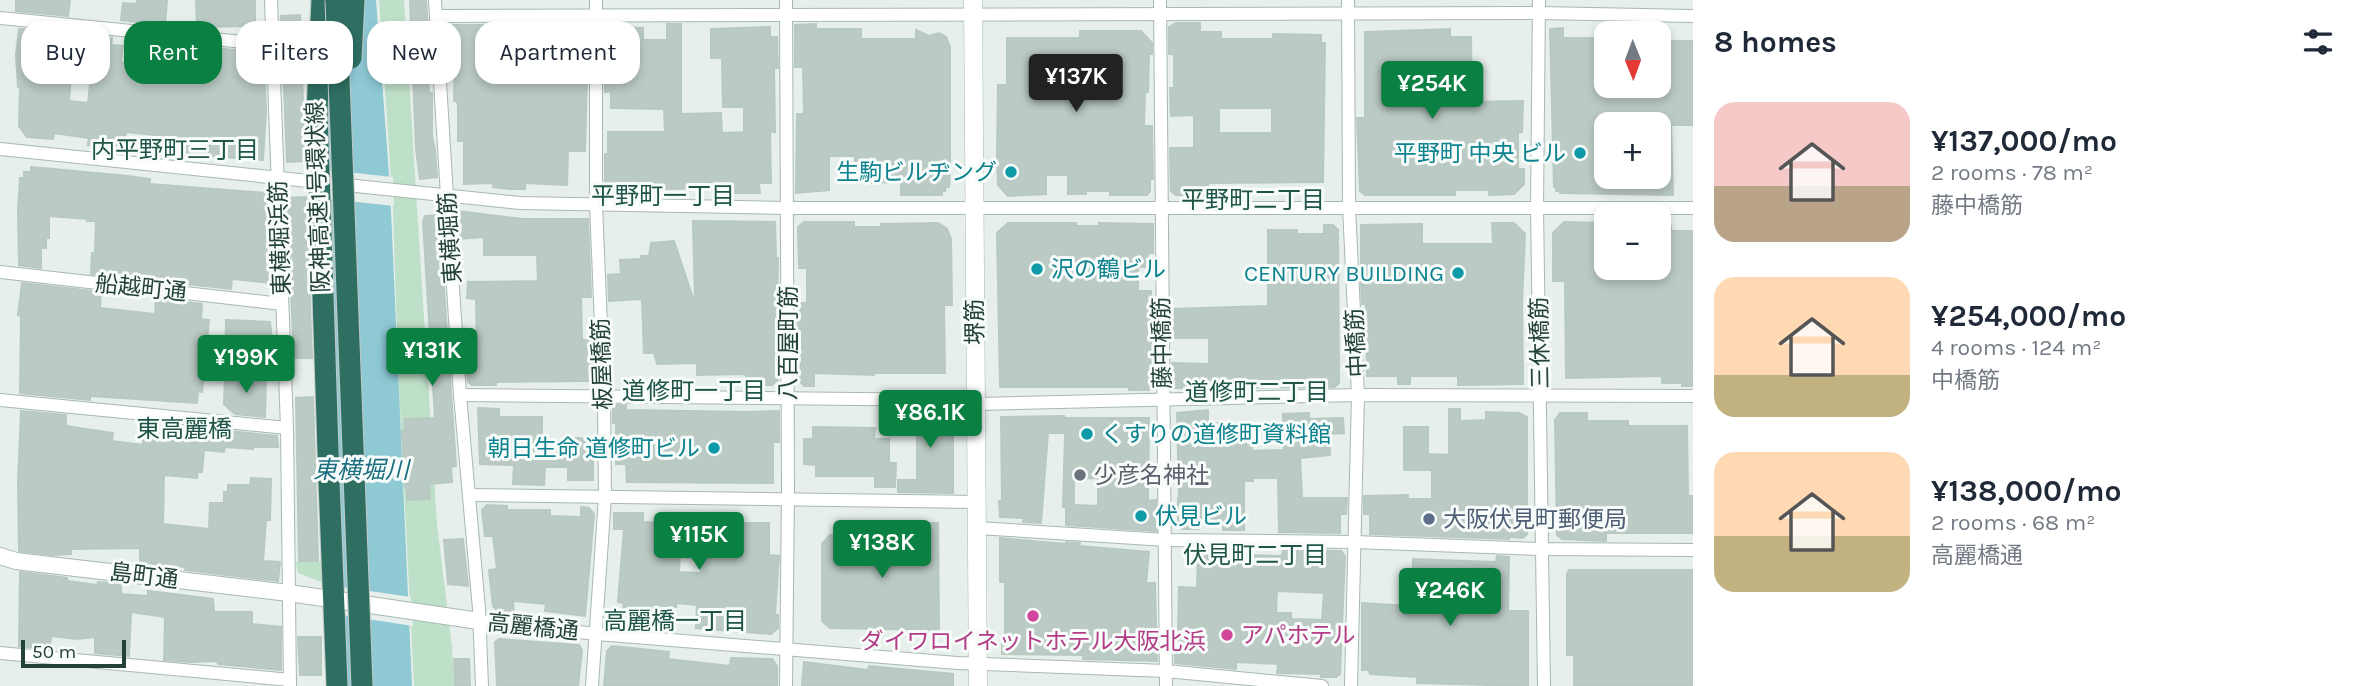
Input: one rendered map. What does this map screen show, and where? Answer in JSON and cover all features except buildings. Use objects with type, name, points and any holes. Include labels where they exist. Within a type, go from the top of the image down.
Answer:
[{"type":"highway","points":[[322,0],[317,112],[327,599],[337,686]]},
{"type":"highway","name":"阪神高速1号環状線","points":[[336,0],[362,686]]},
{"type":"highway","points":[[345,207],[354,0]]},
{"type":"main road","name":"堺筋","points":[[973,8],[978,686]]},
{"type":"street","name":"東横堀浜筋","points":[[271,0],[272,21]]},
{"type":"street","name":"東横堀筋","points":[[435,0],[460,395],[470,495],[475,620],[482,686]]},
{"type":"street","name":"板屋橋筋","points":[[592,686],[605,497],[596,205],[596,0]]},
{"type":"street","name":"八百屋町筋","points":[[786,0],[786,686]]},
{"type":"street","name":"藤中橋筋","points":[[1160,0],[1166,686]]},
{"type":"street","name":"中橋筋","points":[[1349,0],[1349,207],[1358,395],[1351,686]]},
{"type":"street","points":[[436,16],[786,15],[973,8],[1160,15],[1349,14],[1539,7],[1693,16]]},
{"type":"street","name":"三休橋筋","points":[[1539,7],[1540,549],[1544,686]]},
{"type":"street","points":[[0,19],[236,41]]},
{"type":"street","name":"東横堀浜筋","points":[[274,84],[287,428],[290,683]]},
{"type":"street","points":[[0,149],[520,204],[787,208],[1693,208]]},
{"type":"street","name":"船越町通","points":[[0,272],[282,304]]},
{"type":"street","points":[[460,395],[955,400],[976,404],[1358,395],[1693,396]]},
{"type":"street","points":[[0,400],[287,428]]},
{"type":"street","points":[[470,495],[976,502]]},
{"type":"street","points":[[976,528],[1166,540],[1693,550]]},
{"type":"street","name":"島町通","points":[[0,556],[16,561],[289,593]]},
{"type":"street","name":"高麗橋通","points":[[289,593],[475,620],[597,634],[978,665],[1166,671],[1322,686]]},
{"type":"street","points":[[0,653],[290,683]]},
{"type":"green space","points":[[379,0],[404,0],[405,21],[380,21]]},
{"type":"green space","points":[[385,84],[409,84],[437,524],[454,686],[414,686],[393,209]]},
{"type":"green space","points":[[296,562],[321,562],[321,582],[298,573]]},
{"type":"water","name":"東横堀川","points":[[310,0],[376,0],[378,21],[367,21],[367,84],[382,84],[390,188],[412,686],[330,686],[327,613],[323,607],[309,84],[353,84],[353,21],[310,21]]},
{"type":"pier","points":[[308,168],[393,177],[394,206],[309,197]]},
{"type":"pier","points":[[321,584],[411,597],[413,626],[322,612]]},
{"type":"place","name":"平野町 中央 ビル","points":[[1580,153]]},
{"type":"place","name":"生駒ビルヂング","points":[[1011,172]]},
{"type":"place","name":"沢の鶴ビル","points":[[1037,269]]},
{"type":"place","name":"CENTURY BUILDING","points":[[1458,273]]},
{"type":"place","name":"くすりの道修町資料館","points":[[1087,434]]},
{"type":"place","name":"朝日生命 道修町ビル","points":[[714,448]]},
{"type":"place","name":"少彦名神社","points":[[1080,475]]},
{"type":"place","name":"伏見ビル","points":[[1141,516]]},
{"type":"place","name":"大阪伏見町郵便局","points":[[1429,519]]},
{"type":"place","name":"ダイワロイネットホテル大阪北浜","points":[[1033,616]]},
{"type":"place","name":"アパホテル","points":[[1227,635]]},
{"type":"district","name":"内平野町三丁目","points":[[175,150]]},
{"type":"district","name":"平野町一丁目","points":[[663,196]]},
{"type":"district","name":"平野町二丁目","points":[[1253,200]]},
{"type":"district","name":"道修町一丁目","points":[[694,391]]},
{"type":"district","name":"道修町二丁目","points":[[1257,392]]},
{"type":"district","name":"東高麗橋","points":[[184,429]]},
{"type":"district","name":"伏見町二丁目","points":[[1255,555]]},
{"type":"district","name":"高麗橋一丁目","points":[[675,621]]}]
